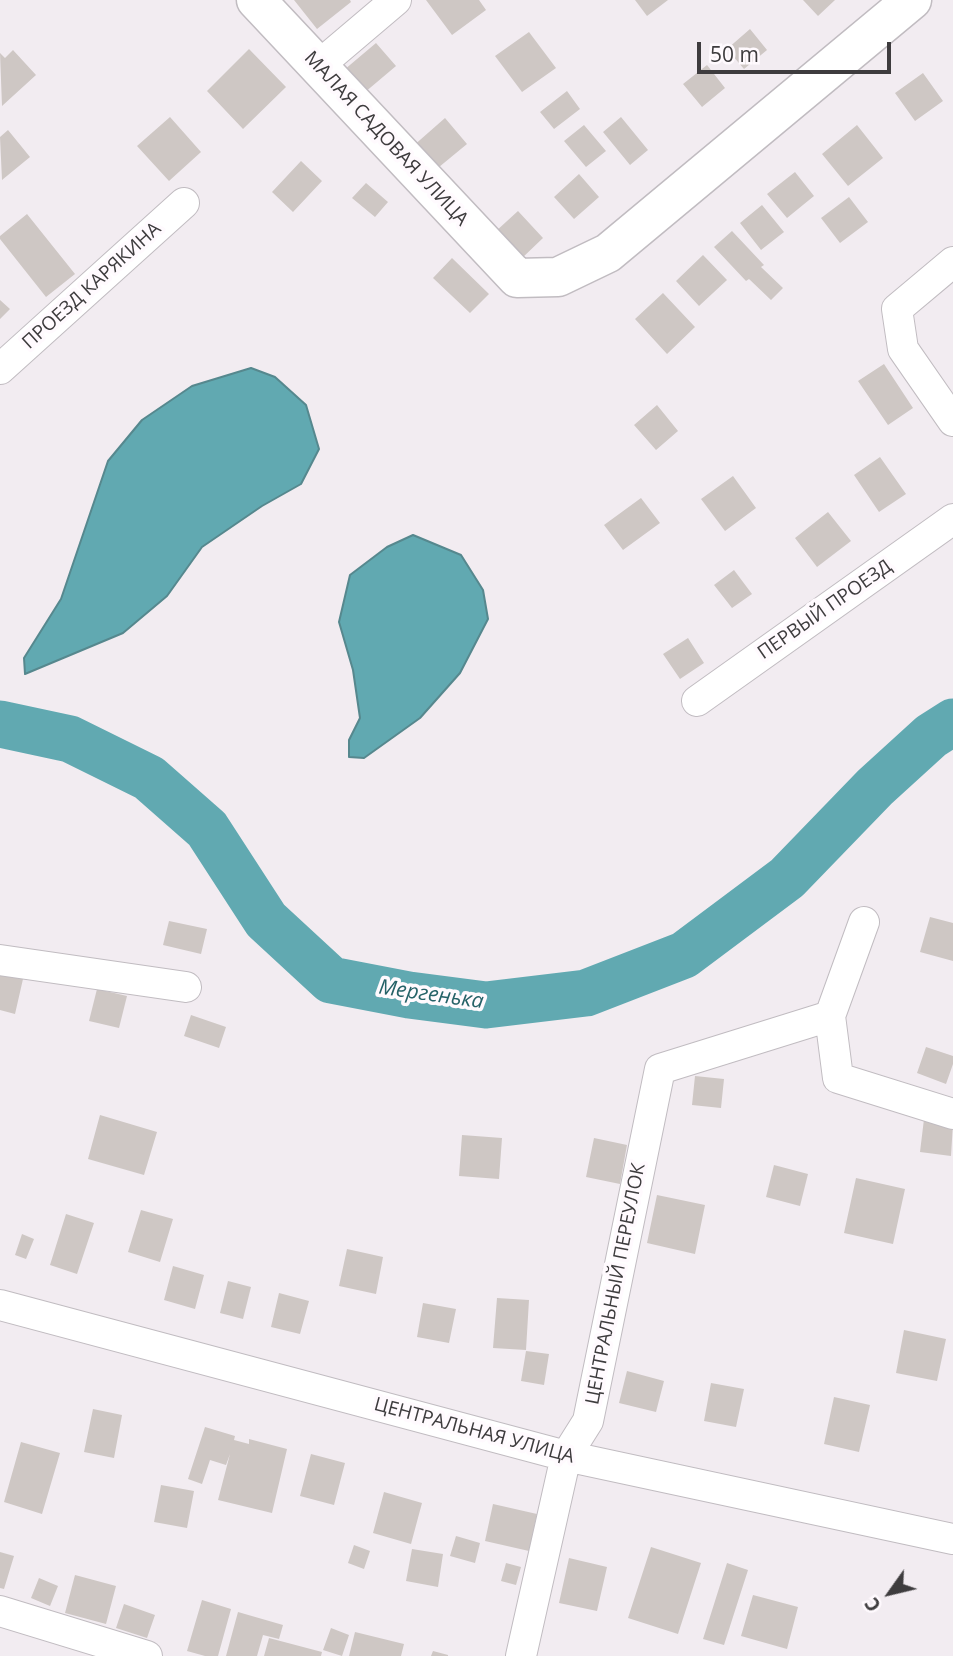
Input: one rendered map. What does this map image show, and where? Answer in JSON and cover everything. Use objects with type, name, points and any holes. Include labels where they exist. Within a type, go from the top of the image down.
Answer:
[{"type":"main road","name":"МАЛАЯ САДОВАЯ УЛИЦА","points":[[256,0],[517,278],[558,277],[608,253],[912,0]]},
{"type":"street","points":[[317,67],[396,0]]},
{"type":"street","name":"ПРОЕЗД КАРЯКИНА","points":[[0,369],[184,202]]},
{"type":"street","points":[[953,262],[897,309],[903,349],[953,421]]},
{"type":"street","name":"ПЕРВЫЙ ПРОЕЗД","points":[[697,701],[953,519]]},
{"type":"street","points":[[864,922],[830,1016],[838,1078],[953,1114]]},
{"type":"street","points":[[0,960],[186,987]]},
{"type":"street","name":"ЦЕНТРАЛЬНЫЙ ПЕРЕУЛОК","points":[[521,1656],[566,1456],[588,1421],[660,1069],[830,1016]]},
{"type":"street","name":"ЦЕНТРАЛЬНАЯ УЛИЦА","points":[[0,1305],[566,1456],[953,1539]]},
{"type":"street","points":[[0,1611],[147,1656]]},
{"type":"water","points":[[251,368],[275,377],[306,405],[319,449],[301,484],[262,506],[202,547],[167,596],[123,633],[25,674],[24,658],[61,599],[108,461],[142,420],[192,386]]},
{"type":"water","points":[[413,535],[461,555],[483,590],[488,619],[460,673],[420,718],[364,758],[349,757],[349,740],[360,718],[353,670],[339,622],[350,575],[387,547]]},
{"type":"building","points":[[294,0],[350,0],[351,2],[317,29]]},
{"type":"building","points":[[426,0],[479,0],[486,10],[452,35]]},
{"type":"building","points":[[635,0],[668,0],[647,16]]},
{"type":"building","points":[[803,0],[835,0],[818,16]]},
{"type":"building","points":[[750,29],[767,50],[744,69],[727,49]]},
{"type":"building","points":[[529,32],[556,68],[522,92],[495,56]]},
{"type":"building","points":[[376,43],[396,66],[364,93],[344,70]]},
{"type":"building","points":[[249,49],[286,87],[243,129],[207,91]]},
{"type":"building","points":[[13,50],[36,75],[2,106],[0,53],[5,58]]},
{"type":"building","points":[[707,65],[725,88],[702,107],[683,84]]},
{"type":"building","points":[[923,73],[943,101],[915,121],[895,93]]},
{"type":"building","points":[[567,91],[580,109],[554,129],[540,112]]},
{"type":"building","points":[[170,117],[201,152],[169,181],[137,146]]},
{"type":"building","points":[[621,117],[648,150],[630,165],[603,132]]},
{"type":"building","points":[[445,118],[467,144],[433,172],[412,147]]},
{"type":"building","points":[[584,125],[606,151],[586,167],[564,141]]},
{"type":"building","points":[[857,125],[883,158],[848,186],[822,154]]},
{"type":"building","points":[[8,130],[30,157],[2,180],[0,137]]},
{"type":"building","points":[[301,161],[322,181],[293,212],[272,192]]},
{"type":"building","points":[[795,172],[814,196],[787,218],[767,194]]},
{"type":"building","points":[[579,174],[599,197],[574,219],[554,197]]},
{"type":"building","points":[[366,183],[388,202],[375,217],[352,198]]},
{"type":"building","points":[[849,197],[868,222],[840,243],[821,218]]},
{"type":"building","points":[[762,205],[784,232],[761,250],[740,223]]},
{"type":"building","points":[[518,211],[543,238],[520,260],[495,232]]},
{"type":"building","points":[[27,214],[75,274],[46,297],[0,239],[0,236]]},
{"type":"building","points":[[732,231],[764,265],[761,267],[783,288],[771,300],[749,279],[746,281],[714,247]]},
{"type":"building","points":[[703,255],[727,280],[699,306],[676,281]]},
{"type":"building","points":[[452,258],[489,294],[470,313],[433,278]]},
{"type":"building","points":[[663,293],[695,327],[667,354],[635,319]]},
{"type":"building","points":[[0,300],[10,309],[0,319]]},
{"type":"building","points":[[884,364],[913,408],[888,425],[858,381]]},
{"type":"building","points":[[657,405],[678,431],[656,450],[634,425]]},
{"type":"building","points":[[880,457],[906,494],[879,512],[854,475]]},
{"type":"building","points":[[733,476],[756,508],[725,531],[701,499]]},
{"type":"building","points":[[641,498],[660,523],[623,550],[604,525]]},
{"type":"building","points":[[828,512],[851,541],[817,567],[795,538]]},
{"type":"building","points":[[734,570],[752,594],[732,608],[714,585]]},
{"type":"building","points":[[688,638],[704,663],[680,679],[663,654]]},
{"type":"building","points":[[930,917],[953,923],[953,961],[920,952]]},
{"type":"building","points":[[169,921],[207,929],[201,954],[163,945]]},
{"type":"building","points":[[0,974],[23,979],[15,1014],[0,1010]]},
{"type":"building","points":[[97,989],[127,996],[119,1028],[89,1021]]},
{"type":"building","points":[[191,1015],[226,1027],[219,1048],[184,1036]]},
{"type":"building","points":[[926,1047],[953,1056],[946,1084],[917,1073]]},
{"type":"building","points":[[695,1076],[724,1079],[721,1108],[692,1105]]},
{"type":"building","points":[[100,1115],[157,1132],[144,1175],[88,1159]]},
{"type":"building","points":[[924,1119],[953,1123],[951,1156],[920,1152]]},
{"type":"building","points":[[462,1135],[502,1138],[499,1179],[459,1176]]},
{"type":"building","points":[[594,1138],[627,1145],[620,1184],[586,1177]]},
{"type":"building","points":[[774,1165],[808,1174],[800,1206],[766,1197]]},
{"type":"building","points":[[856,1178],[905,1189],[893,1244],[844,1233]]},
{"type":"building","points":[[657,1195],[705,1205],[695,1254],[647,1243]]},
{"type":"building","points":[[141,1210],[173,1219],[160,1262],[128,1252]]},
{"type":"building","points":[[66,1214],[94,1223],[77,1274],[50,1265]]},
{"type":"building","points":[[22,1234],[34,1239],[26,1259],[15,1255]]},
{"type":"building","points":[[347,1249],[383,1257],[376,1294],[339,1286]]},
{"type":"building","points":[[173,1266],[204,1275],[195,1309],[164,1300]]},
{"type":"building","points":[[228,1281],[251,1287],[243,1319],[220,1313]]},
{"type":"building","points":[[279,1293],[309,1301],[300,1334],[271,1327]]},
{"type":"building","points":[[497,1298],[529,1300],[526,1350],[493,1348]]},
{"type":"building","points":[[423,1303],[456,1309],[449,1343],[417,1337]]},
{"type":"building","points":[[904,1330],[946,1339],[937,1381],[896,1373]]},
{"type":"building","points":[[526,1351],[549,1354],[544,1385],[521,1381]]},
{"type":"building","points":[[627,1371],[664,1381],[656,1412],[619,1403]]},
{"type":"building","points":[[711,1383],[744,1389],[736,1427],[704,1421]]},
{"type":"building","points":[[834,1397],[870,1405],[859,1452],[824,1444]]},
{"type":"building","points":[[93,1409],[122,1415],[114,1458],[84,1452]]},
{"type":"building","points":[[205,1427],[235,1436],[234,1440],[249,1444],[249,1439],[287,1449],[272,1513],[218,1500],[230,1454],[226,1465],[210,1460],[202,1484],[188,1479]]},
{"type":"building","points":[[21,1442],[60,1453],[42,1514],[4,1502]]},
{"type":"building","points":[[311,1454],[345,1463],[334,1505],[300,1496]]},
{"type":"building","points":[[161,1485],[194,1491],[187,1528],[154,1522]]},
{"type":"building","points":[[384,1492],[422,1503],[411,1544],[373,1533]]},
{"type":"building","points":[[493,1504],[537,1514],[529,1551],[485,1541]]},
{"type":"building","points":[[456,1536],[480,1543],[475,1563],[450,1556]]},
{"type":"building","points":[[354,1545],[370,1551],[364,1569],[348,1563]]},
{"type":"building","points":[[651,1547],[701,1563],[678,1634],[628,1618]]},
{"type":"building","points":[[412,1549],[443,1554],[438,1587],[406,1581]]},
{"type":"building","points":[[0,1552],[14,1556],[4,1589],[0,1588]]},
{"type":"building","points":[[569,1558],[607,1567],[597,1611],[559,1603]]},
{"type":"building","points":[[506,1563],[521,1567],[516,1585],[501,1581]]},
{"type":"building","points":[[727,1563],[748,1570],[724,1645],[703,1639]]},
{"type":"building","points":[[75,1575],[116,1586],[106,1624],[65,1613]]},
{"type":"building","points":[[39,1578],[58,1586],[50,1606],[31,1598]]},
{"type":"building","points":[[753,1595],[798,1607],[787,1649],[741,1636]]},
{"type":"building","points":[[202,1600],[231,1609],[218,1656],[187,1651]]},
{"type":"building","points":[[124,1604],[155,1615],[147,1638],[116,1628]]},
{"type":"building","points":[[238,1612],[283,1625],[279,1639],[263,1635],[257,1656],[226,1656]]},
{"type":"building","points":[[331,1628],[349,1635],[342,1656],[323,1650]]},
{"type":"building","points":[[355,1632],[404,1644],[401,1656],[349,1656]]},
{"type":"building","points":[[269,1638],[322,1652],[321,1656],[264,1656]]},
{"type":"building","points":[[433,1651],[448,1655],[448,1656],[431,1656]]},
{"type":"waterway","name":"Мергенька","points":[[0,724],[70,739],[149,778],[207,829],[266,920],[331,980],[409,995],[486,1005],[586,993],[684,955],[787,878],[875,787],[931,736],[953,722]]}]
